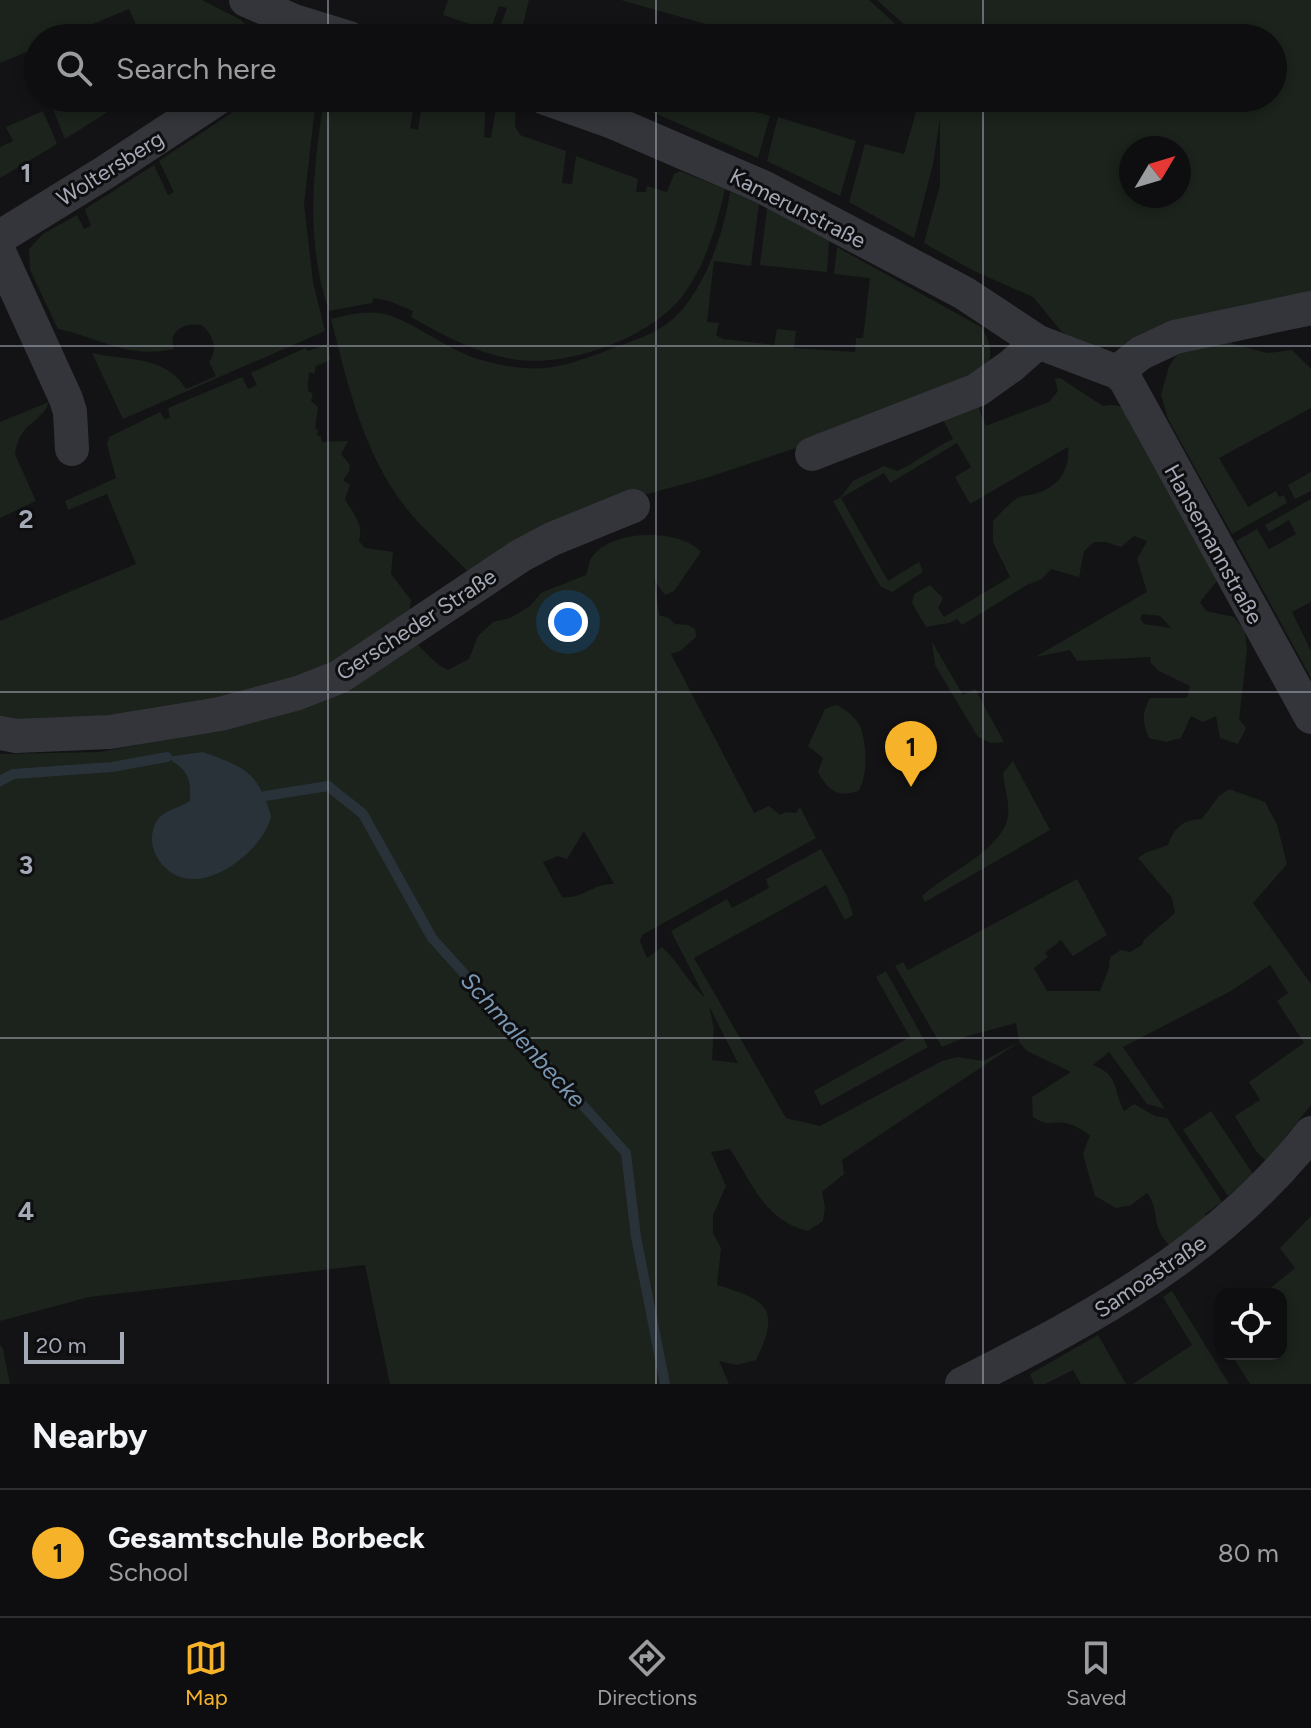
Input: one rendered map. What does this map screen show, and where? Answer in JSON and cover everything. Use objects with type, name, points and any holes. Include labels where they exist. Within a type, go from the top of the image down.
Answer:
[{"type":"street","points":[[246,0],[281,24]]},
{"type":"street","name":"Woltersberg","points":[[0,237],[197,112]]},
{"type":"street","name":"Kamerunstraße","points":[[585,112],[763,187],[964,293],[1038,342]]},
{"type":"street","points":[[0,254],[66,399],[70,412],[72,449]]},
{"type":"street","points":[[812,454],[977,390],[1038,342],[1117,372],[1141,353],[1175,337],[1311,308]]},
{"type":"street","name":"Hansemannstraße","points":[[1117,372],[1125,379],[1311,717]]},
{"type":"street","name":"Gerscheder Straße","points":[[0,733],[16,736],[110,732],[220,714],[298,693],[339,677],[520,556],[552,539],[633,506]]},
{"type":"street","name":"Samoastraße","points":[[962,1384],[1084,1321],[1157,1275],[1257,1194],[1311,1133]]},
{"type":"shaded area","points":[[0,0],[202,0],[245,24],[136,24],[129,9],[93,24],[24,24],[24,53],[0,63]]},
{"type":"shaded area","points":[[448,0],[529,0],[523,24],[501,24],[507,8],[499,6],[493,24],[469,24],[443,15]]},
{"type":"shaded area","points":[[621,0],[869,0],[896,24],[705,24]]},
{"type":"shaded area","points":[[877,0],[1311,0],[1311,301],[1134,348],[1104,347],[1092,351],[1061,331],[1033,297],[974,271],[924,243],[940,185],[940,119],[933,164],[914,238],[849,202],[865,144],[904,154],[916,112],[1287,112],[1287,24],[904,24]]},
{"type":"shaded area","points":[[43,112],[57,144],[0,178],[0,147],[13,141],[6,127]]},
{"type":"shaded area","points":[[54,112],[108,112],[65,139]]},
{"type":"shaded area","points":[[233,112],[314,112],[304,204],[313,282],[325,331],[123,419],[92,353],[157,365],[178,378],[186,389],[216,376],[209,362],[214,352],[212,338],[202,325],[184,326],[173,337],[174,349],[142,351],[58,329],[30,270],[29,249],[43,234],[77,215],[84,229],[91,226],[85,209],[154,165],[168,195],[174,192],[159,161]]},
{"type":"shaded area","points":[[322,112],[413,112],[410,128],[418,130],[421,112],[485,112],[484,137],[491,138],[495,112],[516,112],[515,126],[520,135],[566,151],[562,183],[572,184],[576,156],[638,179],[636,192],[646,192],[647,186],[667,192],[674,174],[680,171],[725,189],[705,255],[686,291],[672,308],[632,335],[608,346],[583,354],[534,361],[512,359],[460,342],[411,317],[413,311],[389,301],[374,298],[372,303],[329,311],[321,285],[314,232],[317,152]]},
{"type":"shaded area","points":[[652,112],[756,112],[770,116],[758,158]]},
{"type":"shaded area","points":[[778,117],[856,141],[840,196],[767,161]]},
{"type":"shaded area","points":[[730,192],[759,203],[751,266],[714,261],[707,322],[719,323],[716,335],[723,339],[774,345],[777,329],[796,331],[794,348],[855,352],[856,338],[863,338],[870,278],[834,274],[837,247],[981,327],[990,348],[978,401],[986,426],[1049,402],[1058,391],[1055,379],[1060,378],[1103,406],[1115,405],[1133,413],[1165,455],[1187,465],[1197,474],[1205,494],[1221,576],[1200,602],[1206,611],[1234,617],[1245,631],[1247,650],[1239,719],[1246,728],[1238,744],[1220,738],[1216,716],[1203,722],[1191,716],[1181,738],[1166,742],[1149,738],[1144,718],[1150,698],[1187,698],[1190,686],[1159,671],[1151,663],[1150,657],[1077,661],[1070,650],[1035,657],[1147,592],[1137,559],[1147,541],[1134,536],[1121,547],[1094,542],[1084,551],[1079,577],[1051,569],[1042,579],[962,625],[957,619],[926,627],[912,603],[914,594],[930,585],[943,598],[938,608],[944,617],[1010,577],[993,542],[993,521],[1016,499],[1050,488],[1056,483],[1067,464],[1068,447],[970,504],[955,477],[971,467],[957,443],[890,483],[884,473],[841,498],[888,581],[919,562],[923,572],[892,592],[880,586],[833,501],[840,498],[853,481],[884,466],[897,471],[953,439],[934,402],[706,478],[640,496],[470,574],[421,525],[391,487],[368,441],[331,319],[367,313],[389,315],[466,355],[498,364],[544,368],[574,362],[647,335],[674,318],[687,304],[708,268]],"holes":[[[1143,614],[1160,616],[1171,628],[1144,624],[1140,618]]]},
{"type":"shaded area","points":[[767,208],[829,241],[827,272],[760,265]]},
{"type":"shaded area","points":[[1219,340],[1267,353],[1292,350],[1311,369],[1311,408],[1219,458],[1248,507],[1276,491],[1279,497],[1284,495],[1287,503],[1232,534],[1168,419],[1161,395],[1175,357],[1190,347]]},
{"type":"shaded area","points":[[328,344],[330,360],[316,366],[314,374],[309,372],[308,391],[313,394],[311,401],[318,407],[317,436],[321,436],[322,442],[348,441],[341,454],[350,465],[343,480],[350,485],[345,499],[359,524],[359,541],[365,548],[393,552],[391,574],[411,600],[409,614],[413,641],[448,670],[469,659],[478,636],[493,622],[510,618],[530,606],[541,593],[586,575],[592,557],[614,541],[646,535],[662,536],[691,544],[701,552],[674,591],[665,595],[654,580],[659,615],[675,624],[695,629],[696,637],[680,651],[671,654],[754,813],[769,806],[780,815],[796,813],[800,807],[816,838],[642,935],[640,941],[647,958],[662,947],[705,998],[671,931],[727,899],[732,908],[769,888],[766,879],[821,849],[847,896],[853,915],[845,920],[826,885],[694,958],[786,1118],[820,1126],[942,1061],[958,1057],[983,1061],[1019,1042],[842,1160],[844,1174],[822,1192],[825,1207],[823,1221],[808,1231],[793,1226],[770,1209],[730,1149],[711,1152],[726,1186],[713,1215],[713,1233],[721,1248],[717,1285],[758,1302],[768,1318],[764,1343],[756,1360],[737,1365],[719,1361],[729,1384],[390,1384],[365,1265],[89,1297],[0,1321],[0,754],[100,752],[214,730],[152,716],[0,721],[0,621],[136,564],[107,494],[68,510],[65,501],[116,478],[107,444],[109,437],[160,412],[165,420],[170,417],[168,408],[242,377],[248,389],[257,385],[251,373],[305,348],[308,351]],"holes":[[[584,831],[614,884],[562,897],[543,862],[558,856],[567,859]],[[709,1006],[738,1063],[712,1060],[714,1028]]]},
{"type":"shaded area","points":[[49,402],[21,435],[15,454],[36,501],[0,518],[0,422]]},
{"type":"shaded area","points":[[1311,472],[1311,491],[1295,499],[1288,485]]},
{"type":"shaded area","points":[[1311,499],[1311,602],[1292,612],[1311,651],[1311,678],[1236,541],[1257,529],[1269,549],[1296,534],[1289,520],[1269,532],[1265,525]]},
{"type":"shaded area","points":[[932,642],[963,695],[975,689],[1004,742],[991,743],[978,737],[935,665]]},
{"type":"shaded area","points":[[836,705],[857,721],[865,746],[862,785],[858,791],[844,794],[826,784],[818,772],[823,758],[808,746],[825,709]]},
{"type":"shaded area","points":[[203,752],[248,773],[261,789],[271,816],[261,838],[231,866],[207,877],[184,878],[165,868],[158,860],[152,840],[153,829],[161,816],[190,801],[187,775],[167,757]]},
{"type":"shaded area","points":[[1013,761],[1050,830],[925,902],[922,896],[984,851],[1003,829],[1008,817],[1008,801],[1003,773]]},
{"type":"shaded area","points":[[1229,789],[1265,802],[1277,825],[1287,864],[1253,903],[1311,984],[1311,1105],[1266,1161],[1256,1151],[1235,1116],[1260,1100],[1249,1082],[1304,1043],[1277,1001],[1288,993],[1270,965],[1231,991],[1123,1047],[1165,1109],[1147,1104],[1109,1052],[1093,1065],[1112,1079],[1124,1111],[1134,1104],[1155,1116],[1167,1118],[1222,1202],[1205,1214],[1207,1219],[1169,1245],[1157,1225],[1154,1206],[1147,1193],[1131,1205],[1116,1208],[1095,1196],[1083,1154],[1090,1135],[1069,1124],[1046,1123],[1033,1117],[1032,1097],[1071,1072],[1027,1051],[1019,1042],[1016,1023],[968,1036],[942,1047],[895,966],[903,962],[908,970],[1077,879],[1107,935],[1073,956],[1061,940],[1045,953],[1048,957],[1034,968],[1047,991],[1100,991],[1110,957],[1121,950],[1130,952],[1142,945],[1175,913],[1172,898],[1138,858],[1168,845],[1180,826],[1202,819],[1219,796]]},
{"type":"shaded area","points":[[886,971],[928,1047],[821,1106],[814,1091],[910,1037],[876,977]]},
{"type":"shaded area","points":[[1211,1111],[1253,1174],[1228,1196],[1183,1130]]},
{"type":"shaded area","points":[[1311,1216],[1311,1384],[1250,1384],[1235,1360],[1287,1360],[1287,1288],[1270,1288],[1295,1268],[1280,1248]]},
{"type":"shaded area","points":[[1172,1291],[1229,1384],[1133,1384],[1192,1345],[1163,1297]]},
{"type":"shaded area","points":[[1098,1335],[1126,1384],[1081,1384],[1073,1370],[1045,1384],[1034,1384],[1030,1374]]},
{"type":"shaded area","points":[[0,1345],[3,1349],[10,1384],[0,1384]]},
{"type":"waterway","name":"Schmalenbecke","points":[[0,781],[13,774],[112,767],[167,757]]},
{"type":"waterway","name":"Schmalenbecke","points":[[265,796],[328,786],[363,814],[432,938],[626,1153],[636,1237],[665,1384]]},
{"type":"place","name":"Gesamtschule Borbeck","points":[[911,787]]}]
